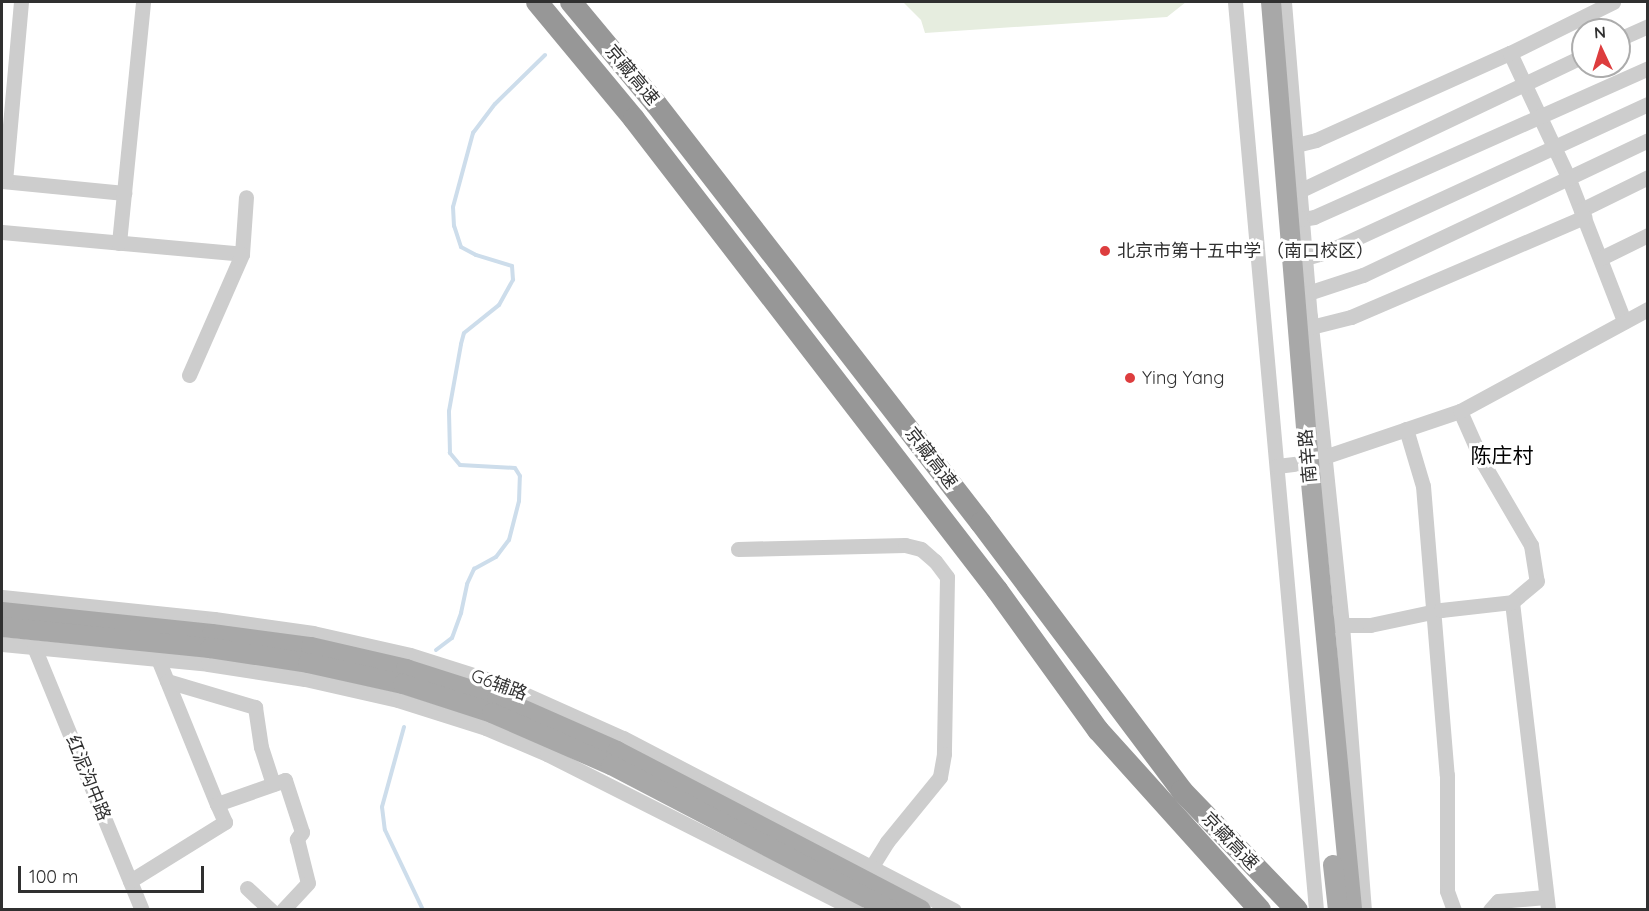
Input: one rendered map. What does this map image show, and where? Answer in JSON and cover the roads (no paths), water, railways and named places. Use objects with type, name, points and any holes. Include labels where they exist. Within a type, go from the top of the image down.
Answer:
[{"type":"highway","name":"京藏高速","points":[[537,2],[641,128],[997,590],[1098,730],[1260,909]]},
{"type":"highway","name":"京藏高速","points":[[571,2],[656,104],[960,495],[1182,791],[1297,909]]},
{"type":"main road","name":"南辛路","points":[[1257,2],[1310,461],[1333,625],[1352,909]]},
{"type":"main road","name":"南辛路","points":[[1271,2],[1310,461],[1338,909]]},
{"type":"main road","name":"G6辅路","points":[[2,612],[311,647],[406,669],[497,698],[559,724],[857,894],[921,909]]},
{"type":"main road","name":"G6辅路","points":[[2,627],[210,648],[309,663],[403,684],[492,713],[554,738],[889,909]]},
{"type":"street","points":[[21,2],[3,181],[124,193]]},
{"type":"street","points":[[119,243],[143,2]]},
{"type":"street","points":[[1235,2],[1316,909]]},
{"type":"street","points":[[1284,2],[1311,327],[1310,461]]},
{"type":"street","points":[[1296,145],[1316,140],[1510,54],[1613,2]]},
{"type":"street","points":[[1631,33],[1647,26]]},
{"type":"street","points":[[1510,54],[1568,177],[1624,321]]},
{"type":"street","points":[[1299,191],[1571,62]]},
{"type":"street","points":[[1302,219],[1314,217],[1647,68]]},
{"type":"street","points":[[1305,258],[1326,252],[1647,104]]},
{"type":"street","points":[[1308,293],[1363,275],[1647,140]]},
{"type":"street","points":[[1311,327],[1351,317],[1583,214],[1647,177]]},
{"type":"street","points":[[189,375],[242,254],[246,197]]},
{"type":"street","points":[[2,232],[242,254]]},
{"type":"street","points":[[1601,258],[1647,235]]},
{"type":"street","points":[[1277,466],[1310,461],[1460,411],[1647,309]]},
{"type":"street","points":[[1365,909],[1333,625],[1370,625],[1433,612],[1512,602],[1537,581],[1531,545],[1483,463],[1460,411]]},
{"type":"street","points":[[1406,429],[1423,486],[1447,775],[1447,891],[1454,909]]},
{"type":"street","points":[[738,549],[905,545],[921,549],[935,561],[947,577],[944,754],[940,777],[887,842],[857,894]]},
{"type":"street","name":"G6辅路","points":[[2,597],[214,619],[302,631],[410,655],[502,684],[565,710],[857,894]]},
{"type":"street","points":[[1490,909],[1498,902],[1547,903],[1512,602]]},
{"type":"street","name":"G6辅路","points":[[2,644],[158,659],[305,679],[398,700],[486,728],[857,894],[954,909]]},
{"type":"street","name":"红泥沟中路","points":[[34,646],[142,909]]},
{"type":"street","points":[[130,881],[225,822],[158,659]]},
{"type":"street","points":[[167,681],[255,707],[261,747],[273,784]]},
{"type":"street","points":[[217,804],[285,780],[302,832],[297,839],[308,883],[284,909]]},
{"type":"street","points":[[247,888],[271,909]]},
{"type":"waterway","points":[[436,650],[452,638],[461,613],[467,584],[474,569],[496,557],[509,540],[519,501],[520,476],[515,468],[460,465],[450,453],[449,411],[464,333],[499,305],[513,280],[512,266],[476,255],[461,247],[454,226],[453,207],[473,133],[495,104],[545,55]]},
{"type":"waterway","points":[[404,727],[382,807],[385,830],[423,910]]},
{"type":"place","name":"北京市第十五中学 （南口校区）","points":[[1105,251]]},
{"type":"place","name":"Ying Yang","points":[[1130,378]]},
{"type":"district","name":"陈庄村","points":[[1502,455]]}]
